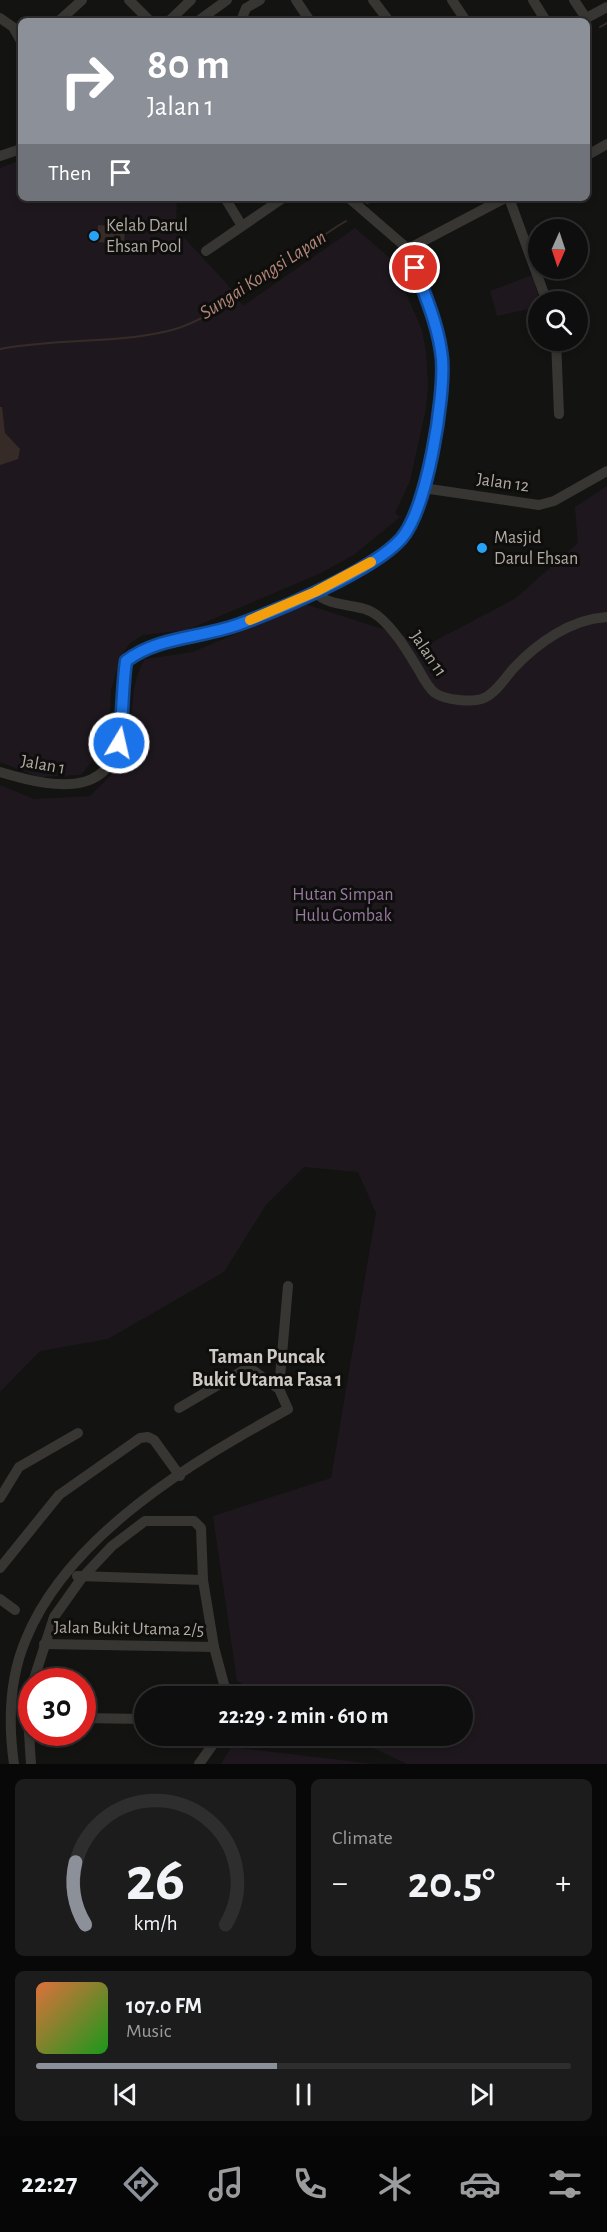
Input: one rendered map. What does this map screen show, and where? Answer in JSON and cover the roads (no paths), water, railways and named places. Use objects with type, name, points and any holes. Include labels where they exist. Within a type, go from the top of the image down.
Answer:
[{"type":"street","points":[[62,18],[82,0]]},
{"type":"street","points":[[129,0],[147,18]]},
{"type":"street","points":[[172,18],[191,0]]},
{"type":"street","points":[[210,17],[227,0]]},
{"type":"street","points":[[242,18],[246,8],[260,0]]},
{"type":"street","points":[[296,0],[308,18]]},
{"type":"street","points":[[373,0],[387,18]]},
{"type":"street","points":[[452,0],[464,18]]},
{"type":"street","points":[[533,0],[544,18]]},
{"type":"street","points":[[573,0],[582,18]]},
{"type":"street","points":[[587,18],[607,7]]},
{"type":"street","points":[[0,18],[13,27],[18,36]]},
{"type":"street","points":[[590,154],[606,147]]},
{"type":"street","points":[[0,156],[18,150]]},
{"type":"street","points":[[227,201],[242,226]]},
{"type":"street","points":[[206,251],[279,201]]},
{"type":"street","name":"Jalan 1","points":[[0,772],[51,786],[70,786],[89,781],[113,759],[119,743],[124,713],[123,684],[126,661],[142,649],[204,636],[315,592],[378,558],[402,538],[418,513],[440,404],[442,360],[435,323],[408,249],[352,201]]},
{"type":"street","points":[[408,249],[501,201]]},
{"type":"street","points":[[508,201],[543,291]]},
{"type":"street","points":[[556,351],[559,414]]},
{"type":"street","name":"Jalan 12","points":[[423,488],[539,505],[554,501],[607,471]]},
{"type":"street","name":"Jalan 11","points":[[315,592],[323,600],[371,611],[378,616],[404,645],[433,691],[446,697],[483,699],[525,655],[565,628],[582,620],[607,617]]},
{"type":"street","points":[[14,1764],[9,1717],[19,1657],[34,1621],[69,1572],[97,1539],[122,1518],[220,1448],[288,1409],[279,1389],[288,1286]]},
{"type":"street","points":[[179,1408],[242,1371],[254,1371],[279,1389]]},
{"type":"street","points":[[0,1498],[19,1467],[78,1433]]},
{"type":"street","points":[[0,1568],[59,1495],[140,1438],[148,1437],[154,1440],[180,1476]]},
{"type":"street","points":[[37,1668],[54,1617],[81,1579],[112,1546],[150,1519],[199,1523],[203,1581],[214,1647],[224,1686]]},
{"type":"street","points":[[69,1572],[81,1579],[203,1581]]},
{"type":"street","points":[[0,1599],[15,1610]]},
{"type":"street","name":"Jalan Bukit Utama 2/5","points":[[44,1644],[214,1647]]},
{"type":"street","points":[[96,1718],[134,1719]]},
{"type":"street","points":[[31,1746],[31,1764]]},
{"type":"street","points":[[199,1764],[212,1746]]},
{"type":"waterway","name":"Sungai Kongsi Lapan","points":[[600,27],[607,23]]},
{"type":"waterway","name":"Sungai Kongsi Lapan","points":[[367,203],[373,201]]},
{"type":"waterway","name":"Sungai Kongsi Lapan","points":[[0,349],[42,343],[126,338],[168,331],[190,324],[235,298],[346,221]]},
{"type":"place","name":"Kelab Darul Ehsan Pool","points":[[94,236]]},
{"type":"place","name":"Masjid Darul Ehsan","points":[[482,548]]},
{"type":"district","name":"Taman Puncak Bukit Utama Fasa 1","points":[[267,1368]]},
{"type":"park label","name":"Hutan Simpan Hulu Gombak","points":[[343,905]]}]
